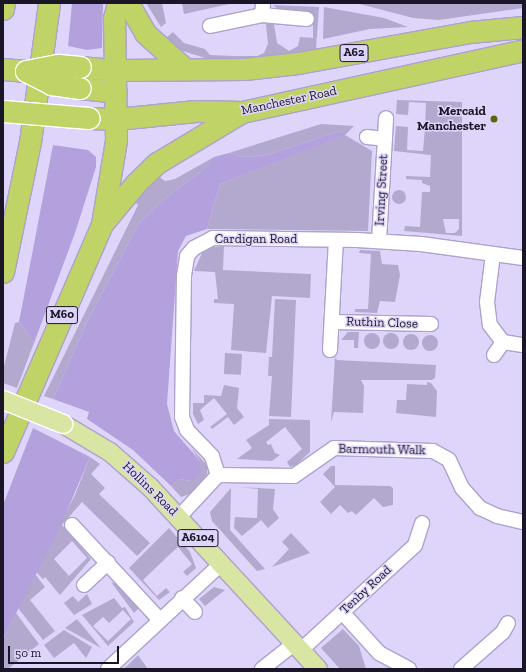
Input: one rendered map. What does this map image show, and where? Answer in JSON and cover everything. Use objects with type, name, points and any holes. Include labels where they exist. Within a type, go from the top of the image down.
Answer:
[{"type":"highway","points":[[3,9],[4,3]]},
{"type":"highway","points":[[3,272],[30,142],[49,3]]},
{"type":"highway","points":[[123,9],[152,42],[185,68]]},
{"type":"highway","points":[[117,119],[116,70],[123,9]]},
{"type":"highway","name":"A62","points":[[3,69],[26,71],[58,65],[116,70],[185,68],[245,69],[298,64],[470,32],[523,27]]},
{"type":"highway","name":"Manchester Road","points":[[3,111],[117,119],[196,111],[242,112],[523,50]]},
{"type":"highway","name":"A62","points":[[26,71],[51,84],[116,92]]},
{"type":"highway","name":"M60","points":[[102,224],[136,183],[162,160],[242,112]]},
{"type":"highway","name":"M60","points":[[3,452],[102,224],[117,119]]},
{"type":"main road","name":"Hollins Road","points":[[3,400],[62,424],[110,452],[179,517],[318,669]]},
{"type":"street","points":[[210,26],[263,9],[306,19]]},
{"type":"street","name":"Irving Street","points":[[379,241],[386,118]]},
{"type":"street","name":"Irving Street","points":[[367,138],[385,139]]},
{"type":"street","name":"Cardigan Road","points":[[218,475],[212,456],[187,430],[182,417],[187,256],[199,244],[213,238],[379,241],[523,258]]},
{"type":"street","name":"Ruthin Close","points":[[330,350],[336,240]]},
{"type":"street","points":[[493,254],[488,316],[495,334],[503,342],[523,345]]},
{"type":"street","name":"Ruthin Close","points":[[332,322],[431,324]]},
{"type":"street","points":[[494,355],[503,342]]},
{"type":"street","name":"Barmouth Walk","points":[[218,475],[294,476],[334,448],[433,451],[449,460],[462,488],[480,508],[497,516],[523,522]]},
{"type":"street","points":[[179,517],[218,475]]},
{"type":"street","name":"Tenby Road","points":[[262,669],[298,646],[342,612],[415,545],[422,523]]},
{"type":"street","points":[[72,525],[159,619]]},
{"type":"street","points":[[84,585],[108,563]]},
{"type":"street","points":[[108,669],[159,619],[221,564]]},
{"type":"street","points":[[182,598],[194,612]]},
{"type":"street","points":[[342,612],[379,653],[409,669]]},
{"type":"street","points":[[460,669],[503,632],[508,623]]},
{"type":"shaded area","points":[[72,3],[103,3],[102,48],[87,50],[68,46]]},
{"type":"shaded area","points":[[146,3],[162,3],[166,23],[161,27]]},
{"type":"shaded area","points":[[182,3],[234,3],[184,14]]},
{"type":"shaded area","points":[[356,3],[523,3],[523,8],[439,20],[413,18]]},
{"type":"shaded area","points":[[273,5],[319,7],[316,49],[264,60],[208,59],[183,51],[165,39],[173,32],[184,43],[205,49],[210,55],[257,56],[264,53],[268,44],[266,24],[274,24],[277,43],[289,51],[298,46],[300,37],[313,38],[313,13],[279,10]]},
{"type":"shaded area","points":[[324,7],[384,18],[408,27],[370,29],[323,39]]},
{"type":"shaded area","points":[[397,100],[462,102],[462,236],[404,231],[405,226],[420,227],[422,192],[430,192],[430,186],[422,183],[422,180],[406,179],[406,176],[430,177],[431,155],[394,151],[396,126],[408,127],[407,150],[423,151],[426,103],[409,102],[408,115],[396,114]],"holes":[[[443,219],[459,219],[459,229],[455,233],[446,233]]]},
{"type":"shaded area","points":[[321,124],[354,126],[345,135],[372,151],[368,231],[207,229],[220,184],[344,135],[340,131],[267,155],[243,157],[229,153]]},
{"type":"shaded area","points":[[340,131],[345,135],[220,184],[207,229],[186,236],[178,251],[167,404],[174,431],[200,461],[201,474],[191,481],[179,479],[171,486],[133,450],[87,419],[89,412],[53,399],[88,320],[139,223],[167,197],[203,170],[214,157],[229,153],[243,157],[267,155]]},
{"type":"shaded area","points":[[53,145],[88,150],[96,157],[96,167],[75,233],[34,343],[19,322]]},
{"type":"shaded area","points":[[214,157],[203,170],[167,197],[139,223],[88,320],[53,399],[44,396],[138,205],[135,202],[137,197],[158,176],[165,181],[175,179]]},
{"type":"shaded area","points":[[396,190],[402,190],[406,194],[406,200],[402,204],[396,204],[392,200],[392,194]]},
{"type":"shaded area","points":[[224,246],[223,270],[311,274],[310,298],[272,296],[266,353],[231,350],[234,304],[214,303],[214,299],[218,299],[215,272],[194,271],[202,253],[213,247]]},
{"type":"shaded area","points":[[360,250],[380,251],[382,264],[398,265],[400,275],[395,302],[380,301],[377,313],[355,312],[355,309],[368,309],[371,254],[359,253]]},
{"type":"shaded area","points":[[275,299],[296,300],[291,417],[269,416],[272,376],[268,376],[269,357],[272,357]]},
{"type":"shaded area","points":[[19,322],[34,343],[17,388],[3,383],[3,370],[15,323]]},
{"type":"shaded area","points":[[348,332],[359,332],[358,348],[354,348],[354,340],[341,340]]},
{"type":"shaded area","points":[[372,333],[379,338],[380,341],[375,348],[372,349],[365,344],[364,341],[369,334]]},
{"type":"shaded area","points":[[391,333],[397,335],[399,341],[397,347],[391,349],[385,347],[383,341],[385,335]]},
{"type":"shaded area","points":[[411,334],[417,336],[419,342],[417,348],[411,350],[405,348],[403,342],[405,336]]},
{"type":"shaded area","points":[[430,335],[436,337],[438,343],[436,349],[430,351],[424,349],[422,343],[424,337]]},
{"type":"shaded area","points":[[225,353],[242,354],[241,375],[224,374]]},
{"type":"shaded area","points":[[335,357],[337,360],[436,365],[435,378],[432,380],[361,380],[364,386],[363,413],[334,412],[331,422]]},
{"type":"shaded area","points":[[427,382],[431,383],[437,391],[436,417],[396,413],[397,400],[406,400],[407,384],[427,385]]},
{"type":"shaded area","points":[[224,385],[239,388],[237,408],[244,417],[234,425],[228,417],[212,429],[210,427],[227,414],[214,398],[200,410],[204,420],[198,424],[193,414],[193,403],[204,403],[204,395],[221,396]]},
{"type":"shaded area","points":[[269,419],[310,420],[310,452],[296,465],[290,467],[287,462],[302,449],[285,427],[266,442],[268,445],[271,444],[275,453],[280,455],[272,461],[237,459],[252,448],[246,440],[269,425]]},
{"type":"shaded area","points":[[33,428],[90,457],[61,525],[3,639],[3,505]]},
{"type":"shaded area","points":[[190,447],[208,466],[207,474],[196,492],[181,497],[171,486],[179,479],[191,481],[200,461]]},
{"type":"shaded area","points":[[90,457],[100,464],[91,474],[105,488],[99,494],[150,543],[137,556],[82,502],[62,525],[91,559],[60,595],[45,577],[43,579],[36,572],[75,495]],"holes":[[[72,541],[87,558],[69,576],[54,559]]]},
{"type":"shaded area","points":[[331,466],[335,466],[335,485],[390,486],[393,488],[393,505],[383,507],[374,498],[356,515],[352,511],[348,513],[340,505],[331,514],[320,502],[335,487],[323,474]]},
{"type":"shaded area","points":[[239,487],[275,489],[273,509],[279,518],[268,528],[261,520],[242,536],[234,528],[235,517],[257,518],[258,489]]},
{"type":"shaded area","points":[[231,488],[230,530],[265,569],[257,571],[212,521],[210,512]]},
{"type":"shaded area","points":[[169,528],[190,552],[196,568],[187,576],[183,572],[192,564],[178,547],[143,580],[157,596],[166,588],[170,592],[159,600],[129,568]]},
{"type":"shaded area","points":[[291,533],[310,553],[272,567],[289,549],[282,542]]},
{"type":"shaded area","points":[[35,574],[45,587],[30,600],[55,631],[43,640],[18,608]]},
{"type":"shaded area","points":[[111,582],[121,586],[136,602],[139,608],[134,613]]},
{"type":"shaded area","points":[[214,587],[225,590],[205,606],[199,599]]},
{"type":"shaded area","points":[[87,594],[92,604],[74,615],[64,603],[73,596],[78,602]]},
{"type":"shaded area","points":[[114,598],[122,608],[125,607],[134,622],[108,646],[82,615]],"holes":[[[123,610],[131,619],[108,641],[93,626],[103,617],[109,623]]]},
{"type":"shaded area","points":[[16,613],[39,644],[8,669],[3,669],[3,639]]},
{"type":"shaded area","points":[[77,619],[101,648],[65,628]]},
{"type":"shaded area","points":[[343,629],[359,646],[366,669],[340,669],[321,648]]},
{"type":"shaded area","points":[[64,630],[92,647],[86,658],[74,643],[54,658],[44,645]]},
{"type":"shaded area","points":[[138,655],[148,669],[123,669],[127,666]]},
{"type":"place","name":"Mercaid Manchester","points":[[494,119]]}]
